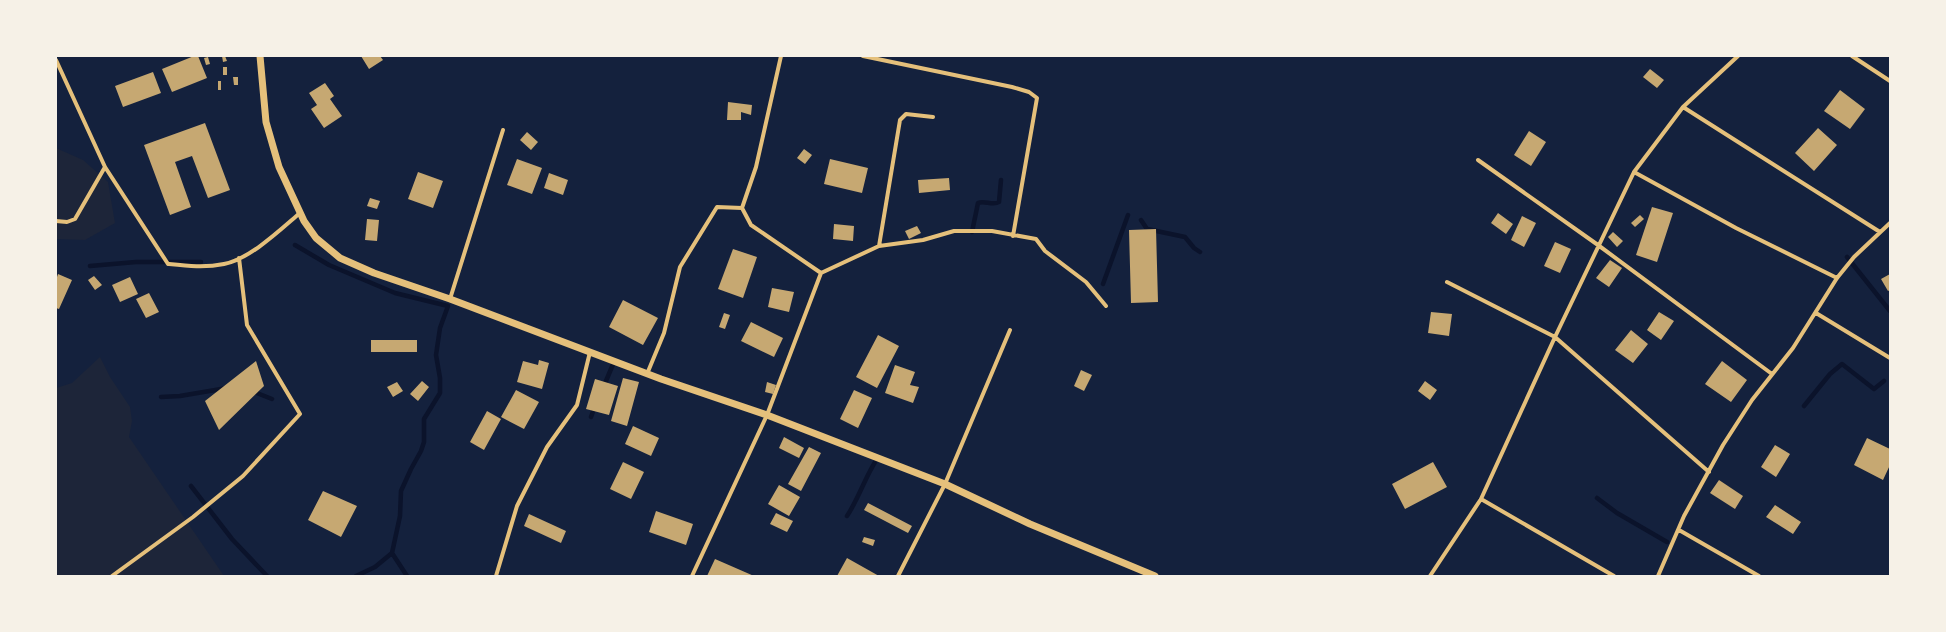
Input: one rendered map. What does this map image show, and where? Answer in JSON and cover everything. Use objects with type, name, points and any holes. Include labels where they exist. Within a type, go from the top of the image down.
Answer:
[{"type":"street","points":[[260,56],[266,122],[279,167],[300,213],[316,238],[340,258],[374,273],[450,299],[647,374],[766,415],[945,484],[1030,524],[1155,576]]},
{"type":"street","points":[[781,56],[756,167],[742,208],[751,225],[820,273]]},
{"type":"street","points":[[863,56],[1012,87],[1029,92],[1037,98],[1013,236]]},
{"type":"street","points":[[1430,576],[1481,500],[1555,337],[1634,172],[1683,107],[1738,56]]},
{"type":"street","points":[[1852,56],[1890,81]]},
{"type":"street","points":[[56,60],[105,167],[168,264],[195,267],[225,264],[255,250],[300,213]]},
{"type":"street","points":[[1683,107],[1880,232]]},
{"type":"street","points":[[879,246],[900,120],[906,114],[933,117]]},
{"type":"street","points":[[450,299],[503,130]]},
{"type":"street","points":[[1478,160],[1598,245],[1772,374]]},
{"type":"street","points":[[56,221],[67,222],[75,219],[105,167]]},
{"type":"street","points":[[1634,172],[1736,228],[1837,278]]},
{"type":"street","points":[[647,374],[664,333],[680,267],[717,207],[742,208]]},
{"type":"street","points":[[1658,576],[1684,516],[1752,400],[1793,348],[1837,278],[1854,257],[1890,223]]},
{"type":"street","points":[[692,576],[766,415],[820,273],[879,246],[923,240],[954,231],[992,231],[1036,239],[1046,251],[1086,282],[1106,306]]},
{"type":"street","points":[[112,576],[193,517],[243,476],[300,414],[247,325],[238,258]]},
{"type":"street","points":[[1447,282],[1555,337],[1709,472]]},
{"type":"street","points":[[1816,313],[1890,358]]},
{"type":"street","points":[[898,576],[945,484],[1010,330]]},
{"type":"street","points":[[496,576],[517,506],[547,447],[577,405],[590,352]]},
{"type":"street","points":[[1481,500],[1614,576]]},
{"type":"street","points":[[1679,530],[1759,576]]},
{"type":"shaded area","points":[[56,148],[83,160],[108,182],[115,223],[85,240],[56,239]]},
{"type":"shaded area","points":[[100,357],[110,377],[130,407],[132,421],[129,437],[224,576],[56,576],[56,388],[72,383]]},
{"type":"building","points":[[194,56],[198,56],[207,78],[172,92],[162,69]]},
{"type":"building","points":[[222,56],[225,56],[227,61],[223,62]]},
{"type":"building","points":[[361,56],[380,56],[383,60],[369,69]]},
{"type":"building","points":[[208,57],[210,64],[206,65],[204,58]]},
{"type":"building","points":[[223,67],[227,67],[227,75],[223,75]]},
{"type":"building","points":[[1650,69],[1664,80],[1657,88],[1643,77]]},
{"type":"building","points":[[153,72],[161,93],[123,107],[115,86]]},
{"type":"building","points":[[233,77],[238,77],[238,85],[234,85]]},
{"type":"building","points":[[218,81],[221,81],[221,90],[218,90]]},
{"type":"building","points":[[325,83],[334,96],[330,99],[342,116],[324,128],[311,109],[317,105],[309,93]]},
{"type":"building","points":[[1840,90],[1865,109],[1850,129],[1824,111]]},
{"type":"building","points":[[728,102],[752,105],[751,115],[741,112],[741,120],[727,120]]},
{"type":"building","points":[[205,123],[230,190],[208,198],[192,156],[175,162],[191,207],[170,215],[144,145]]},
{"type":"building","points":[[1818,128],[1837,145],[1814,171],[1795,153]]},
{"type":"building","points":[[1529,131],[1546,142],[1531,166],[1514,155]]},
{"type":"building","points":[[527,132],[538,142],[531,150],[520,140]]},
{"type":"building","points":[[804,149],[812,155],[805,164],[797,158]]},
{"type":"building","points":[[517,159],[542,168],[532,194],[507,185]]},
{"type":"building","points":[[830,159],[868,168],[862,193],[824,184]]},
{"type":"building","points":[[418,172],[443,181],[433,208],[408,199]]},
{"type":"building","points":[[549,173],[568,180],[563,195],[544,188]]},
{"type":"building","points":[[949,178],[950,190],[919,193],[918,180]]},
{"type":"building","points":[[370,198],[380,201],[377,209],[367,206]]},
{"type":"building","points":[[1652,207],[1673,213],[1657,262],[1636,255]]},
{"type":"building","points":[[1498,213],[1513,224],[1506,234],[1491,223]]},
{"type":"building","points":[[1640,215],[1644,219],[1635,227],[1631,223]]},
{"type":"building","points":[[1522,216],[1536,223],[1524,247],[1511,240]]},
{"type":"building","points":[[367,219],[379,220],[377,241],[365,240]]},
{"type":"building","points":[[834,224],[854,226],[853,241],[833,239]]},
{"type":"building","points":[[917,226],[921,233],[909,239],[905,231]]},
{"type":"building","points":[[1156,229],[1158,302],[1131,303],[1129,230]]},
{"type":"building","points":[[1613,232],[1623,241],[1617,247],[1608,237]]},
{"type":"building","points":[[1555,242],[1571,249],[1560,273],[1544,266]]},
{"type":"building","points":[[733,249],[757,257],[743,298],[718,289]]},
{"type":"building","points":[[1610,260],[1622,268],[1609,287],[1596,278]]},
{"type":"building","points":[[58,274],[72,280],[59,309],[56,308],[56,280]]},
{"type":"building","points":[[1890,274],[1890,290],[1888,291],[1881,279]]},
{"type":"building","points":[[94,276],[102,285],[95,290],[88,280]]},
{"type":"building","points":[[130,277],[138,294],[120,302],[112,285]]},
{"type":"building","points":[[772,288],[794,292],[789,312],[768,307]]},
{"type":"building","points":[[149,293],[159,312],[146,318],[136,299]]},
{"type":"building","points":[[623,300],[658,318],[643,345],[609,327]]},
{"type":"building","points":[[1431,312],[1452,314],[1449,336],[1428,333]]},
{"type":"building","points":[[1659,312],[1674,321],[1661,340],[1647,330]]},
{"type":"building","points":[[724,313],[730,315],[725,329],[719,327]]},
{"type":"building","points":[[751,322],[783,338],[774,357],[741,341]]},
{"type":"building","points":[[1631,330],[1648,344],[1633,363],[1615,350]]},
{"type":"building","points":[[878,335],[899,346],[877,388],[856,377]]},
{"type":"building","points":[[371,340],[417,340],[417,352],[371,352]]},
{"type":"building","points":[[539,360],[549,363],[542,389],[517,382],[523,361],[538,365]]},
{"type":"building","points":[[256,361],[264,386],[219,430],[205,401]]},
{"type":"building","points":[[1722,361],[1747,380],[1731,402],[1705,384]]},
{"type":"building","points":[[895,365],[915,372],[910,385],[919,387],[913,403],[885,393]]},
{"type":"building","points":[[1081,370],[1092,375],[1084,391],[1074,386]]},
{"type":"building","points":[[623,378],[639,382],[627,426],[611,421]]},
{"type":"building","points":[[595,379],[618,386],[609,415],[586,409]]},
{"type":"building","points":[[422,381],[429,387],[418,401],[410,394]]},
{"type":"building","points":[[1425,381],[1437,390],[1430,400],[1418,391]]},
{"type":"building","points":[[397,382],[403,391],[393,397],[387,387]]},
{"type":"building","points":[[767,382],[776,385],[773,394],[765,392]]},
{"type":"building","points":[[516,390],[539,402],[524,429],[501,417]]},
{"type":"building","points":[[854,390],[872,398],[858,428],[840,419]]},
{"type":"building","points":[[487,411],[501,419],[484,450],[470,442]]},
{"type":"building","points":[[633,426],[659,438],[651,456],[625,444]]},
{"type":"building","points":[[784,437],[804,448],[799,458],[779,448]]},
{"type":"building","points":[[1867,438],[1890,449],[1890,465],[1883,480],[1854,465]]},
{"type":"building","points":[[1775,445],[1790,454],[1776,477],[1761,467]]},
{"type":"building","points":[[809,447],[821,453],[801,491],[788,484]]},
{"type":"building","points":[[623,462],[644,472],[631,499],[610,489]]},
{"type":"building","points":[[1433,462],[1447,487],[1405,509],[1392,484]]},
{"type":"building","points":[[1719,480],[1743,496],[1735,509],[1710,493]]},
{"type":"building","points":[[779,485],[800,497],[789,516],[768,504]]},
{"type":"building","points":[[323,491],[357,506],[341,537],[308,520]]},
{"type":"building","points":[[868,503],[912,526],[908,533],[864,510]]},
{"type":"building","points":[[1775,505],[1801,522],[1793,534],[1766,517]]},
{"type":"building","points":[[656,511],[693,524],[686,545],[649,532]]},
{"type":"building","points":[[776,513],[793,521],[787,532],[770,524]]},
{"type":"building","points":[[529,514],[566,531],[561,543],[524,526]]},
{"type":"building","points":[[864,537],[875,540],[873,546],[862,542]]},
{"type":"building","points":[[847,558],[879,576],[837,576]]},
{"type":"building","points":[[715,559],[754,576],[707,576]]},
{"type":"waterway","points":[[972,232],[978,203],[999,202],[1001,180]]},
{"type":"waterway","points":[[1103,284],[1128,215]]},
{"type":"waterway","points":[[1141,220],[1147,229],[1185,237],[1194,248],[1200,252]]},
{"type":"waterway","points":[[295,245],[329,265],[395,293],[448,306],[440,328],[436,355],[440,378],[440,393],[424,419],[424,442],[401,491],[400,516],[392,553],[375,567],[356,576]]},
{"type":"waterway","points":[[1847,257],[1890,311]]},
{"type":"waterway","points":[[90,266],[136,262],[201,262]]},
{"type":"waterway","points":[[603,388],[614,362]]},
{"type":"waterway","points":[[1804,406],[1830,374],[1842,364],[1874,389],[1884,381]]},
{"type":"waterway","points":[[161,397],[180,396],[227,388]]},
{"type":"waterway","points":[[252,391],[272,399]]},
{"type":"waterway","points":[[591,417],[595,406]]},
{"type":"waterway","points":[[847,516],[877,459]]},
{"type":"waterway","points":[[191,486],[232,539],[267,576]]},
{"type":"waterway","points":[[1597,498],[1617,513],[1667,542]]},
{"type":"waterway","points":[[392,553],[407,576]]}]
